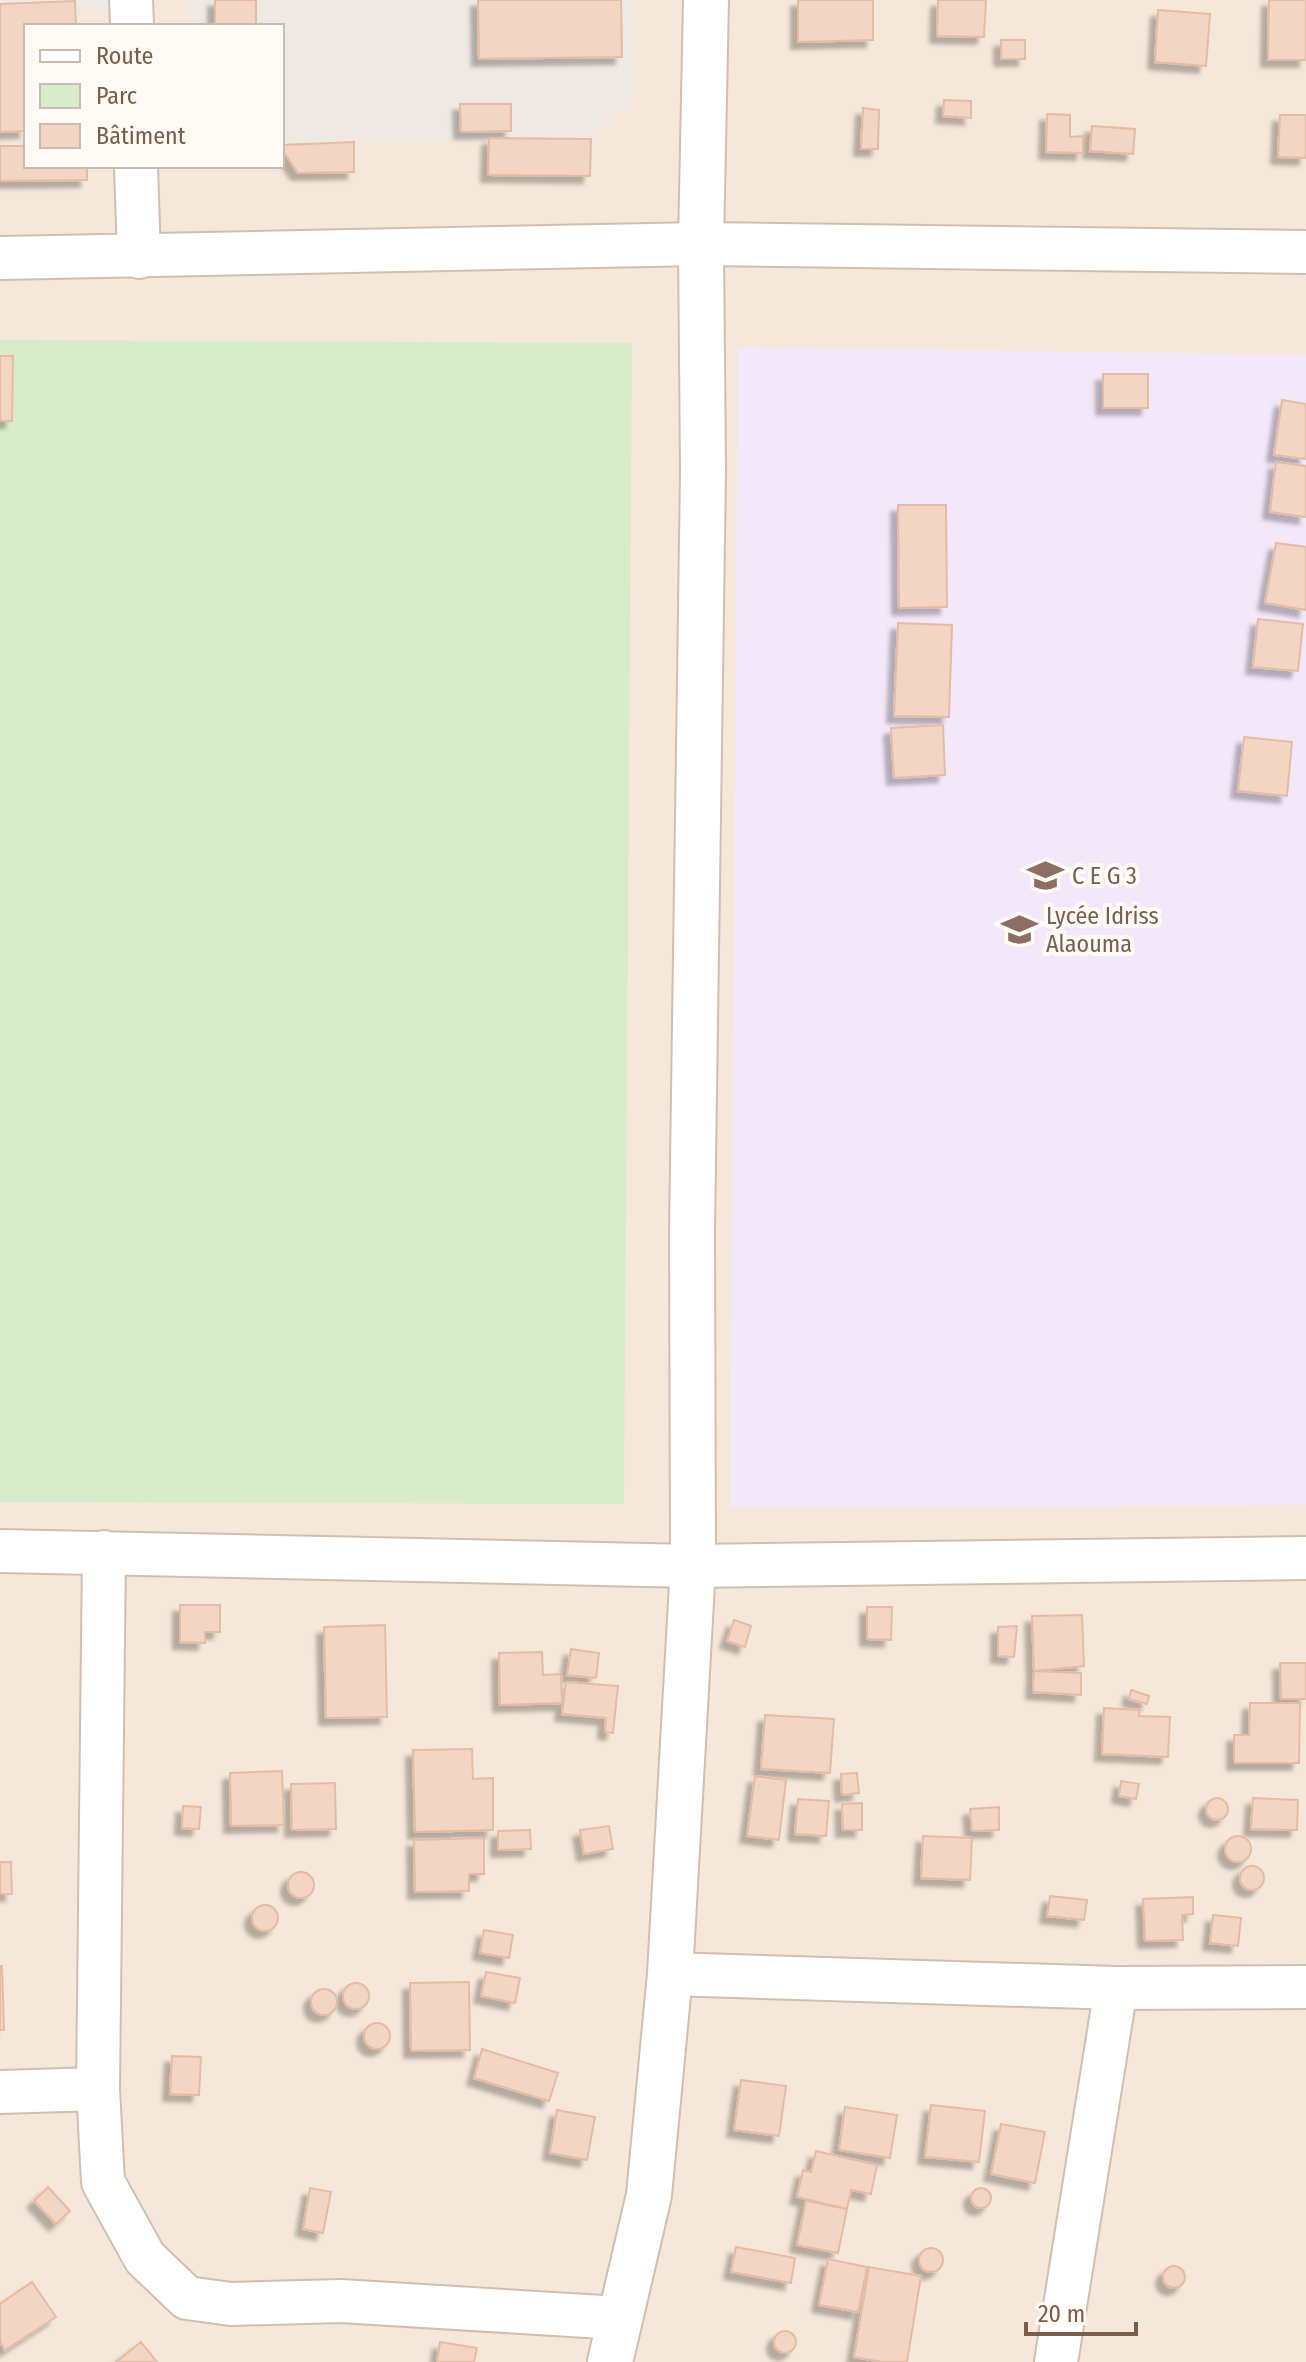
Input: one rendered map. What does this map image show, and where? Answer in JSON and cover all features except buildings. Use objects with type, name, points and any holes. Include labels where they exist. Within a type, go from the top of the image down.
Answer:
[{"type":"street","points":[[131,0],[132,24]]},
{"type":"street","points":[[610,2362],[649,2195],[670,1974],[693,1566],[692,1231],[706,0]]},
{"type":"street","points":[[136,168],[139,257]]},
{"type":"street","points":[[0,258],[701,244],[1306,252]]},
{"type":"street","points":[[0,1551],[693,1566],[1306,1558]]},
{"type":"street","points":[[104,1552],[98,2089],[103,2182],[145,2258],[187,2298],[231,2304],[341,2301],[619,2318]]},
{"type":"street","points":[[670,1974],[1116,1988],[1306,1987]]},
{"type":"street","points":[[1056,2362],[1116,1988]]},
{"type":"street","points":[[0,2092],[98,2089]]},
{"type":"shaded area","points":[[0,0],[1306,0],[1306,2362],[0,2362]]},
{"type":"shaded area","points":[[0,0],[116,0],[116,11],[0,11]]},
{"type":"shaded area","points":[[189,0],[637,0],[637,96],[587,140],[284,143],[284,24],[189,24]]},
{"type":"shaded area","name":"Lycée Idriss Alaouma","points":[[738,347],[1306,355],[1306,1505],[730,1508]]},
{"type":"green space","points":[[0,340],[632,343],[624,1504],[0,1502]]},
{"type":"place","name":"C E G 3","points":[[1046,876]]},
{"type":"place","name":"Lycée Idriss Alaouma","points":[[1020,930]]}]
